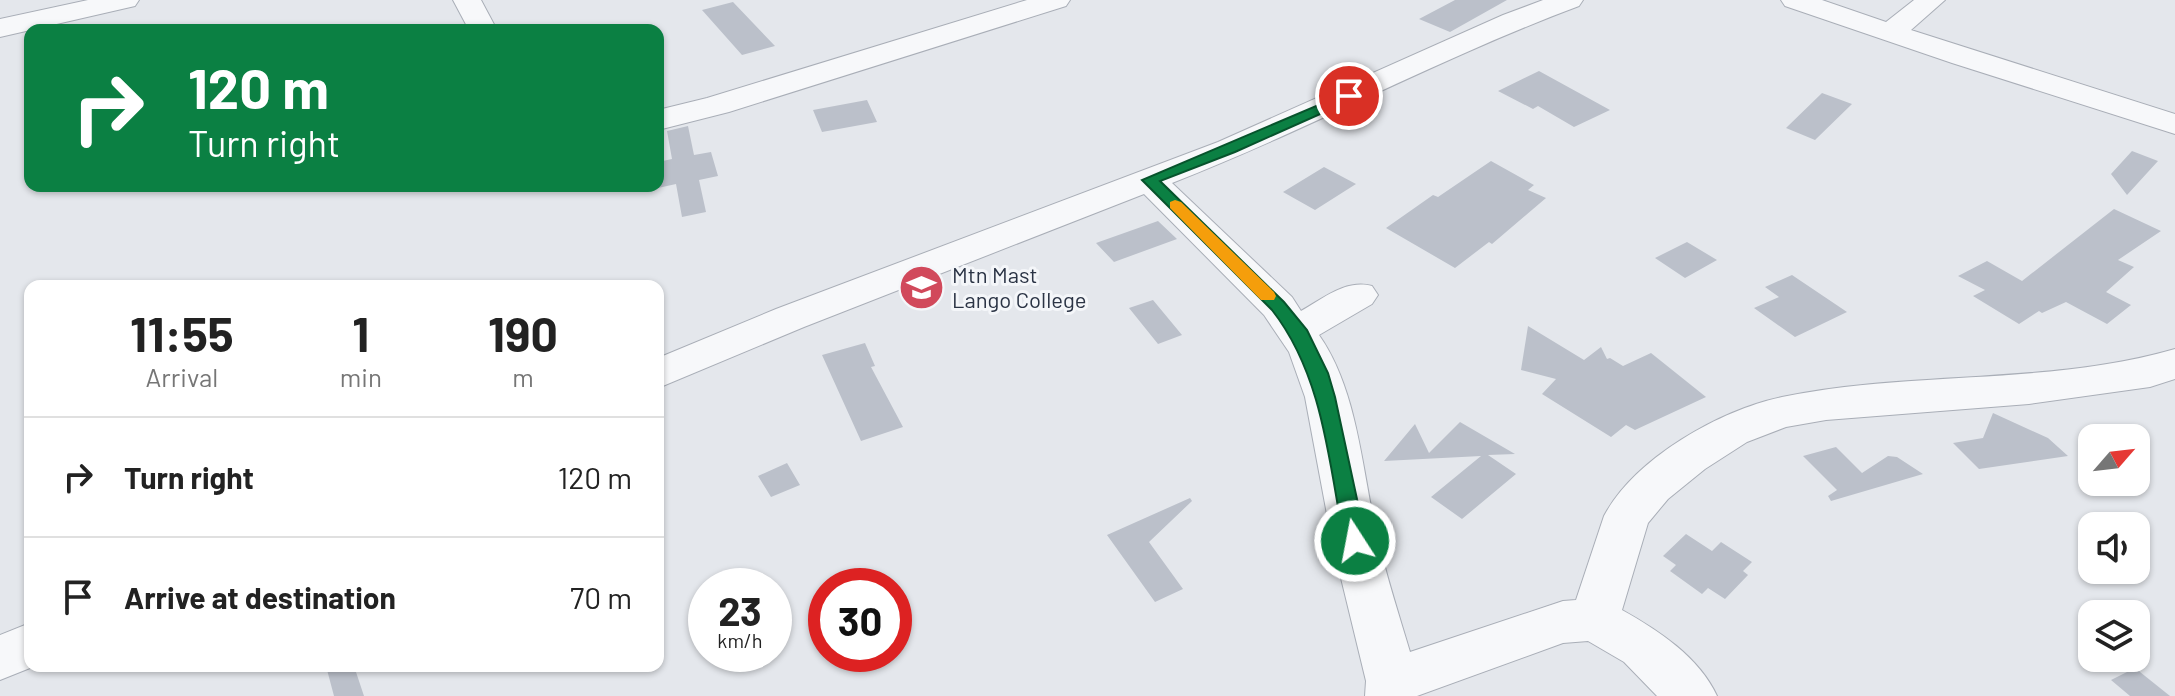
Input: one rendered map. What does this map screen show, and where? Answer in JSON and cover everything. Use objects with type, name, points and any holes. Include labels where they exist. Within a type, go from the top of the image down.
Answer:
[{"type":"street","points":[[0,28],[125,0]]},
{"type":"street","points":[[467,0],[480,24]]},
{"type":"street","points":[[664,118],[718,105],[1056,0]]},
{"type":"street","points":[[664,371],[790,318],[1230,149],[1521,17],[1569,0]]},
{"type":"street","points":[[1795,0],[2175,124]]},
{"type":"street","points":[[1890,33],[1931,0]]},
{"type":"street","points":[[1149,180],[1278,306],[1298,330],[1326,397],[1355,541],[1392,689],[1563,622],[1594,619],[1642,647],[1691,696]]},
{"type":"street","points":[[1298,330],[1359,295]]},
{"type":"street","points":[[1594,619],[1627,516],[1652,487],[1689,457],[1732,431],[1780,413],[1826,405],[2029,389],[2150,373],[2175,363]]},
{"type":"street","points":[[0,658],[24,648]]},
{"type":"building","points":[[1455,0],[1507,0],[1450,32],[1419,19]]},
{"type":"building","points":[[733,2],[775,46],[742,55],[702,10]]},
{"type":"building","points":[[1539,71],[1610,110],[1574,127],[1538,106],[1533,109],[1498,91]]},
{"type":"building","points":[[1822,93],[1852,104],[1815,140],[1786,128]]},
{"type":"building","points":[[867,100],[877,122],[822,132],[813,110]]},
{"type":"building","points":[[688,126],[694,155],[711,152],[718,176],[699,180],[706,212],[682,217],[676,184],[664,187],[664,161],[672,159],[667,131]]},
{"type":"building","points":[[2132,151],[2158,161],[2127,195],[2111,174]]},
{"type":"building","points":[[1491,161],[1534,185],[1528,190],[1546,198],[1492,244],[1489,242],[1455,268],[1386,228],[1433,195],[1438,197]]},
{"type":"building","points":[[1324,167],[1356,184],[1315,210],[1283,192]]},
{"type":"building","points":[[2114,209],[2161,231],[2118,260],[2134,267],[2106,292],[2131,305],[2107,324],[2066,302],[2042,313],[2039,311],[2019,324],[1973,296],[1985,290],[1958,276],[1987,261],[2022,281]]},
{"type":"building","points":[[1158,221],[1177,239],[1114,262],[1096,243]]},
{"type":"building","points":[[1687,242],[1717,260],[1685,278],[1655,258]]},
{"type":"building","points":[[1792,275],[1847,312],[1795,337],[1754,308],[1779,297],[1765,287]]},
{"type":"building","points":[[1153,300],[1182,335],[1158,344],[1129,308]]},
{"type":"building","points":[[1528,326],[1584,360],[1601,347],[1607,359],[1623,366],[1651,353],[1706,397],[1635,430],[1626,425],[1611,437],[1542,394],[1556,379],[1521,370]]},
{"type":"building","points":[[865,343],[875,366],[871,367],[903,427],[861,441],[822,355]]},
{"type":"building","points":[[1993,413],[2048,438],[2068,456],[1979,469],[1953,443],[1983,438]]},
{"type":"building","points":[[1460,422],[1515,454],[1488,455],[1516,474],[1462,519],[1431,497],[1481,456],[1384,461],[1415,424],[1429,453]]},
{"type":"building","points":[[1836,447],[1862,473],[1888,456],[1897,457],[1923,474],[1831,501],[1828,496],[1837,490],[1803,456]]},
{"type":"building","points":[[787,463],[800,485],[771,497],[758,476]]},
{"type":"building","points":[[1190,498],[1192,501],[1149,542],[1183,589],[1155,602],[1107,535]]},
{"type":"building","points":[[1686,534],[1712,551],[1721,542],[1752,562],[1743,571],[1748,575],[1725,599],[1708,588],[1702,594],[1670,571],[1676,565],[1663,556]]},
{"type":"building","points":[[328,672],[356,672],[364,696],[334,696]]},
{"type":"building","points":[[2127,672],[2140,672],[2170,696],[2130,696],[2111,680]]},
{"type":"slow traffic","points":[[1175,205],[1268,296]]},
{"type":"place","name":"Mtn Mast Lango College","points":[[921,287]]},
{"type":"route","points":[[1349,96],[1230,149],[1149,180],[1278,306],[1298,330],[1326,397],[1355,541]]}]
